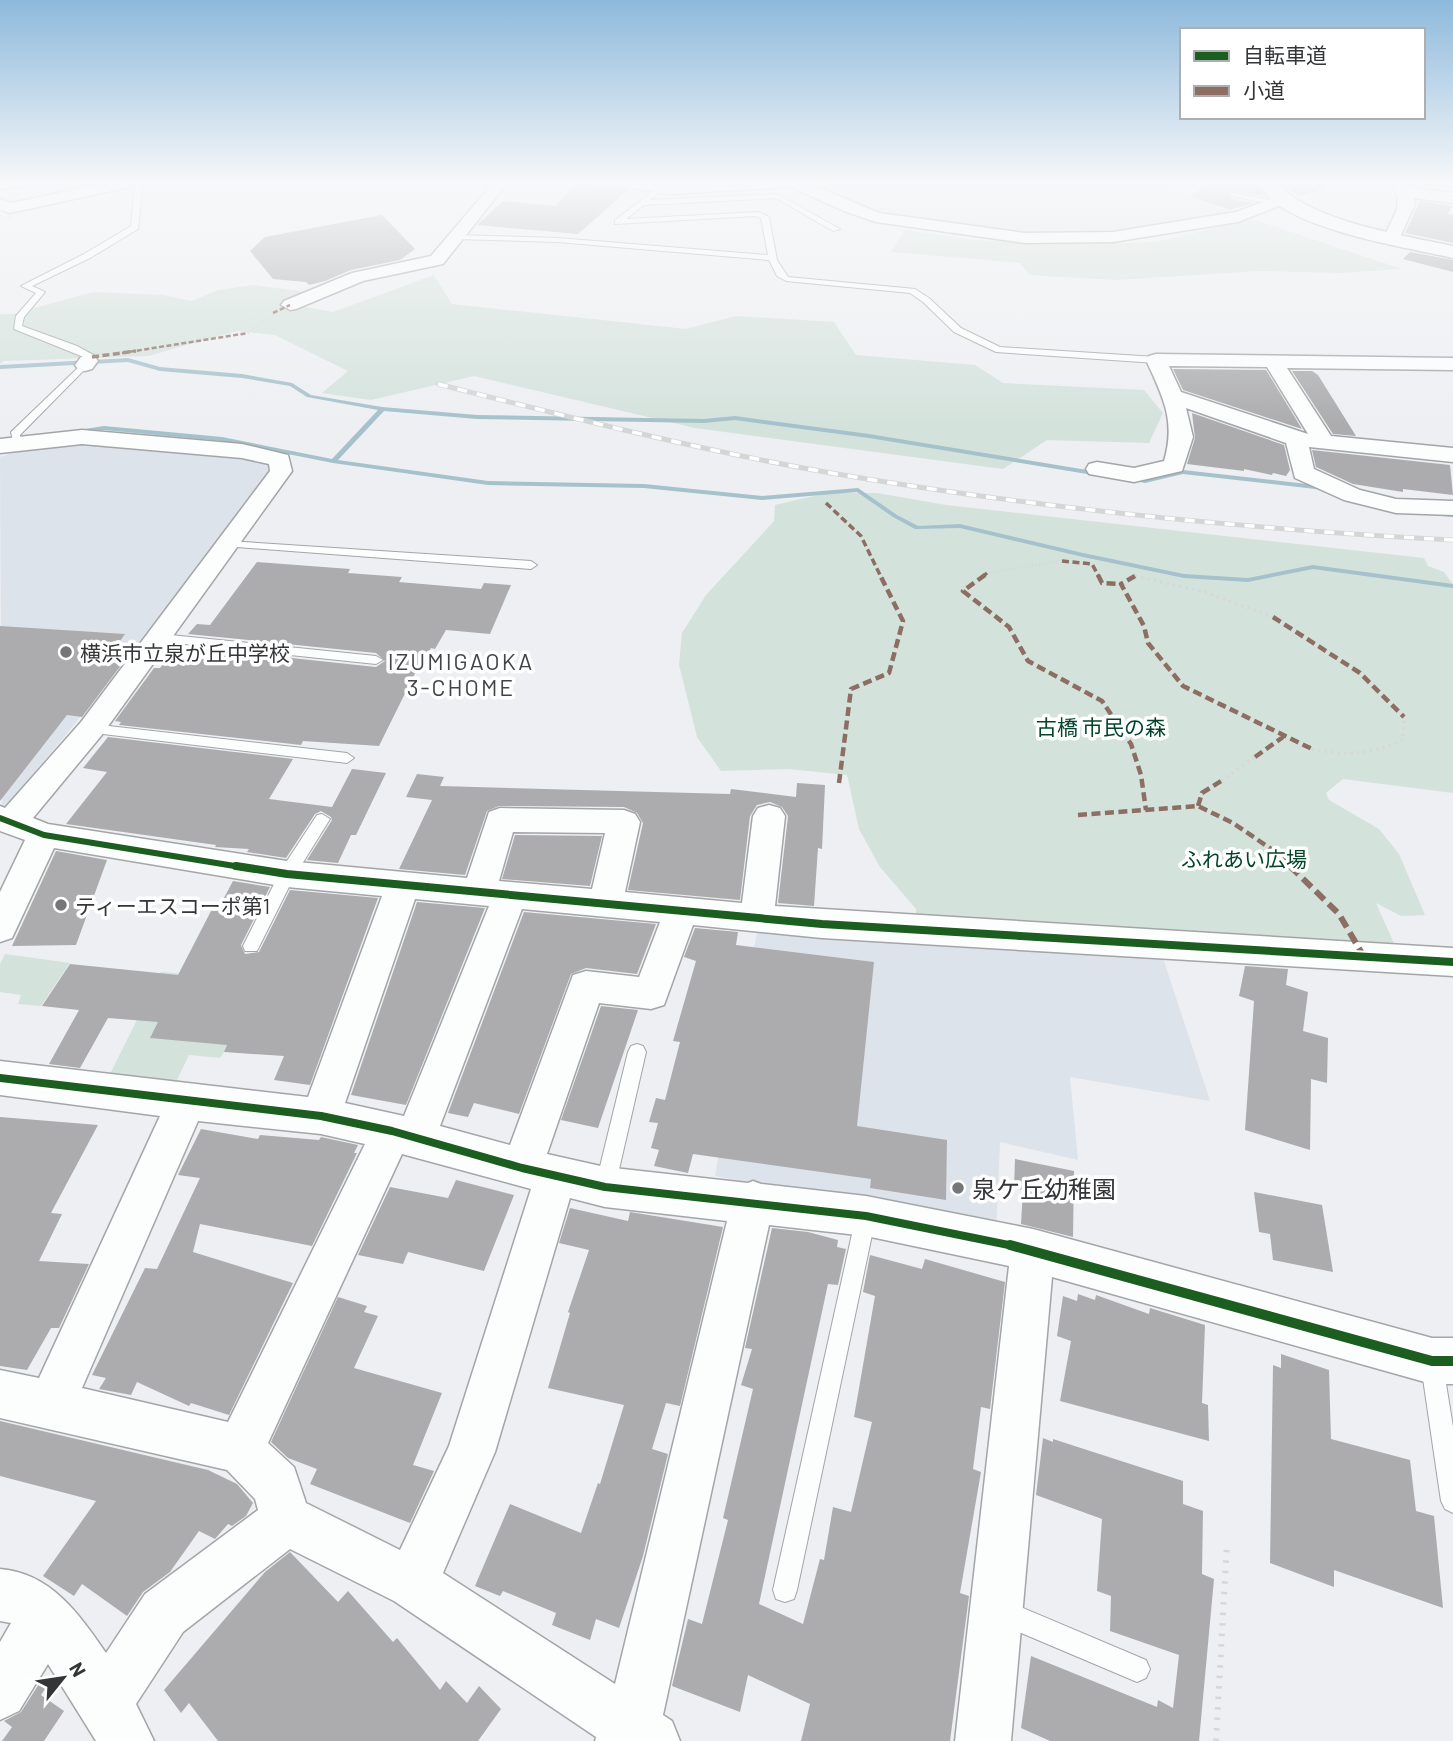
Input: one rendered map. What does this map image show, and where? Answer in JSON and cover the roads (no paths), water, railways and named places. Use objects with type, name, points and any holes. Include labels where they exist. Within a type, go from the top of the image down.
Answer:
[{"type":"street","points":[[290,305],[358,277],[427,262]]},
{"type":"street","points":[[1097,469],[1134,475],[1174,466],[1182,437],[1172,396],[1156,360],[1453,363]]},
{"type":"street","points":[[1274,362],[1323,441]]},
{"type":"street","points":[[1172,396],[1296,439],[1453,455]]},
{"type":"street","points":[[9,445],[82,437],[242,451],[279,460],[281,471],[161,638],[91,729],[6,819],[44,835],[287,874],[606,901],[757,918],[1453,962]]},
{"type":"street","points":[[1296,439],[1303,473],[1352,495],[1396,506],[1453,508]]},
{"type":"street","points":[[757,918],[769,816]]},
{"type":"street","points":[[240,1450],[403,1135],[495,892],[500,820],[624,822],[606,901]]},
{"type":"street","points":[[0,928],[44,835]]},
{"type":"street","points":[[321,1116],[403,885]]},
{"type":"street","points":[[412,1583],[471,1452],[586,986],[651,994],[681,911]]},
{"type":"street","points":[[0,1077],[186,1102],[321,1116],[606,1187],[866,1216],[1032,1250],[1442,1361]]},
{"type":"street","points":[[51,1404],[186,1102]]},
{"type":"street","points":[[0,1394],[240,1450],[276,1485],[286,1520],[412,1583],[636,1737],[753,1202]]},
{"type":"street","points":[[983,1741],[1032,1250]]},
{"type":"street","points":[[23,1606],[116,1721],[164,1614],[286,1520]]},
{"type":"street","points":[[0,1692],[23,1606]]},
{"type":"lane","points":[[9,445],[15,434],[92,357],[75,347],[37,337],[17,327],[20,316],[41,292],[25,286],[74,262]]},
{"type":"lane","points":[[775,262],[780,276],[788,280],[914,292],[923,296],[960,333],[979,344],[999,350],[1156,360]]},
{"type":"lane","points":[[228,544],[531,565]]},
{"type":"lane","points":[[161,638],[376,660]]},
{"type":"lane","points":[[91,729],[347,758]]},
{"type":"lane","points":[[251,946],[287,874],[322,819]]},
{"type":"lane","points":[[606,1187],[637,1052]]},
{"type":"lane","points":[[785,1590],[866,1216]]},
{"type":"lane","points":[[1442,1361],[1453,1501]]},
{"type":"lane","points":[[998,1610],[1137,1669]]},
{"type":"waterway","points":[[0,367],[128,360],[160,369],[242,376],[292,385],[309,396],[382,409]]},
{"type":"waterway","points":[[333,461],[382,409]]},
{"type":"waterway","points":[[382,409],[477,417],[704,421],[735,418],[869,436],[1099,474]]},
{"type":"waterway","points":[[74,432],[104,428],[222,439],[333,461]]},
{"type":"waterway","points":[[333,461],[488,483],[644,486],[762,498],[858,490],[917,528],[960,526],[1184,576],[1248,580],[1313,567],[1453,586]]},
{"type":"waterway","points":[[1131,479],[1145,481],[1183,472],[1324,488]]},
{"type":"waterway","points":[[1422,513],[1453,515]]},
{"type":"railway","points":[[438,384],[585,421],[782,464],[985,497],[1141,516],[1453,540]]},
{"type":"place","name":"横浜市立泉が丘中学校","points":[[66,652]]},
{"type":"place","name":"ティーエスコーポ第1","points":[[61,905]]},
{"type":"place","name":"泉ケ丘幼稚園","points":[[958,1188]]},
{"type":"district","name":"IZUMIGAOKA 3-CHOME","points":[[461,674]]},
{"type":"park label","name":"古橋 市民の森","points":[[1101,726]]},
{"type":"park label","name":"ふれあい広場","points":[[1244,858]]}]
